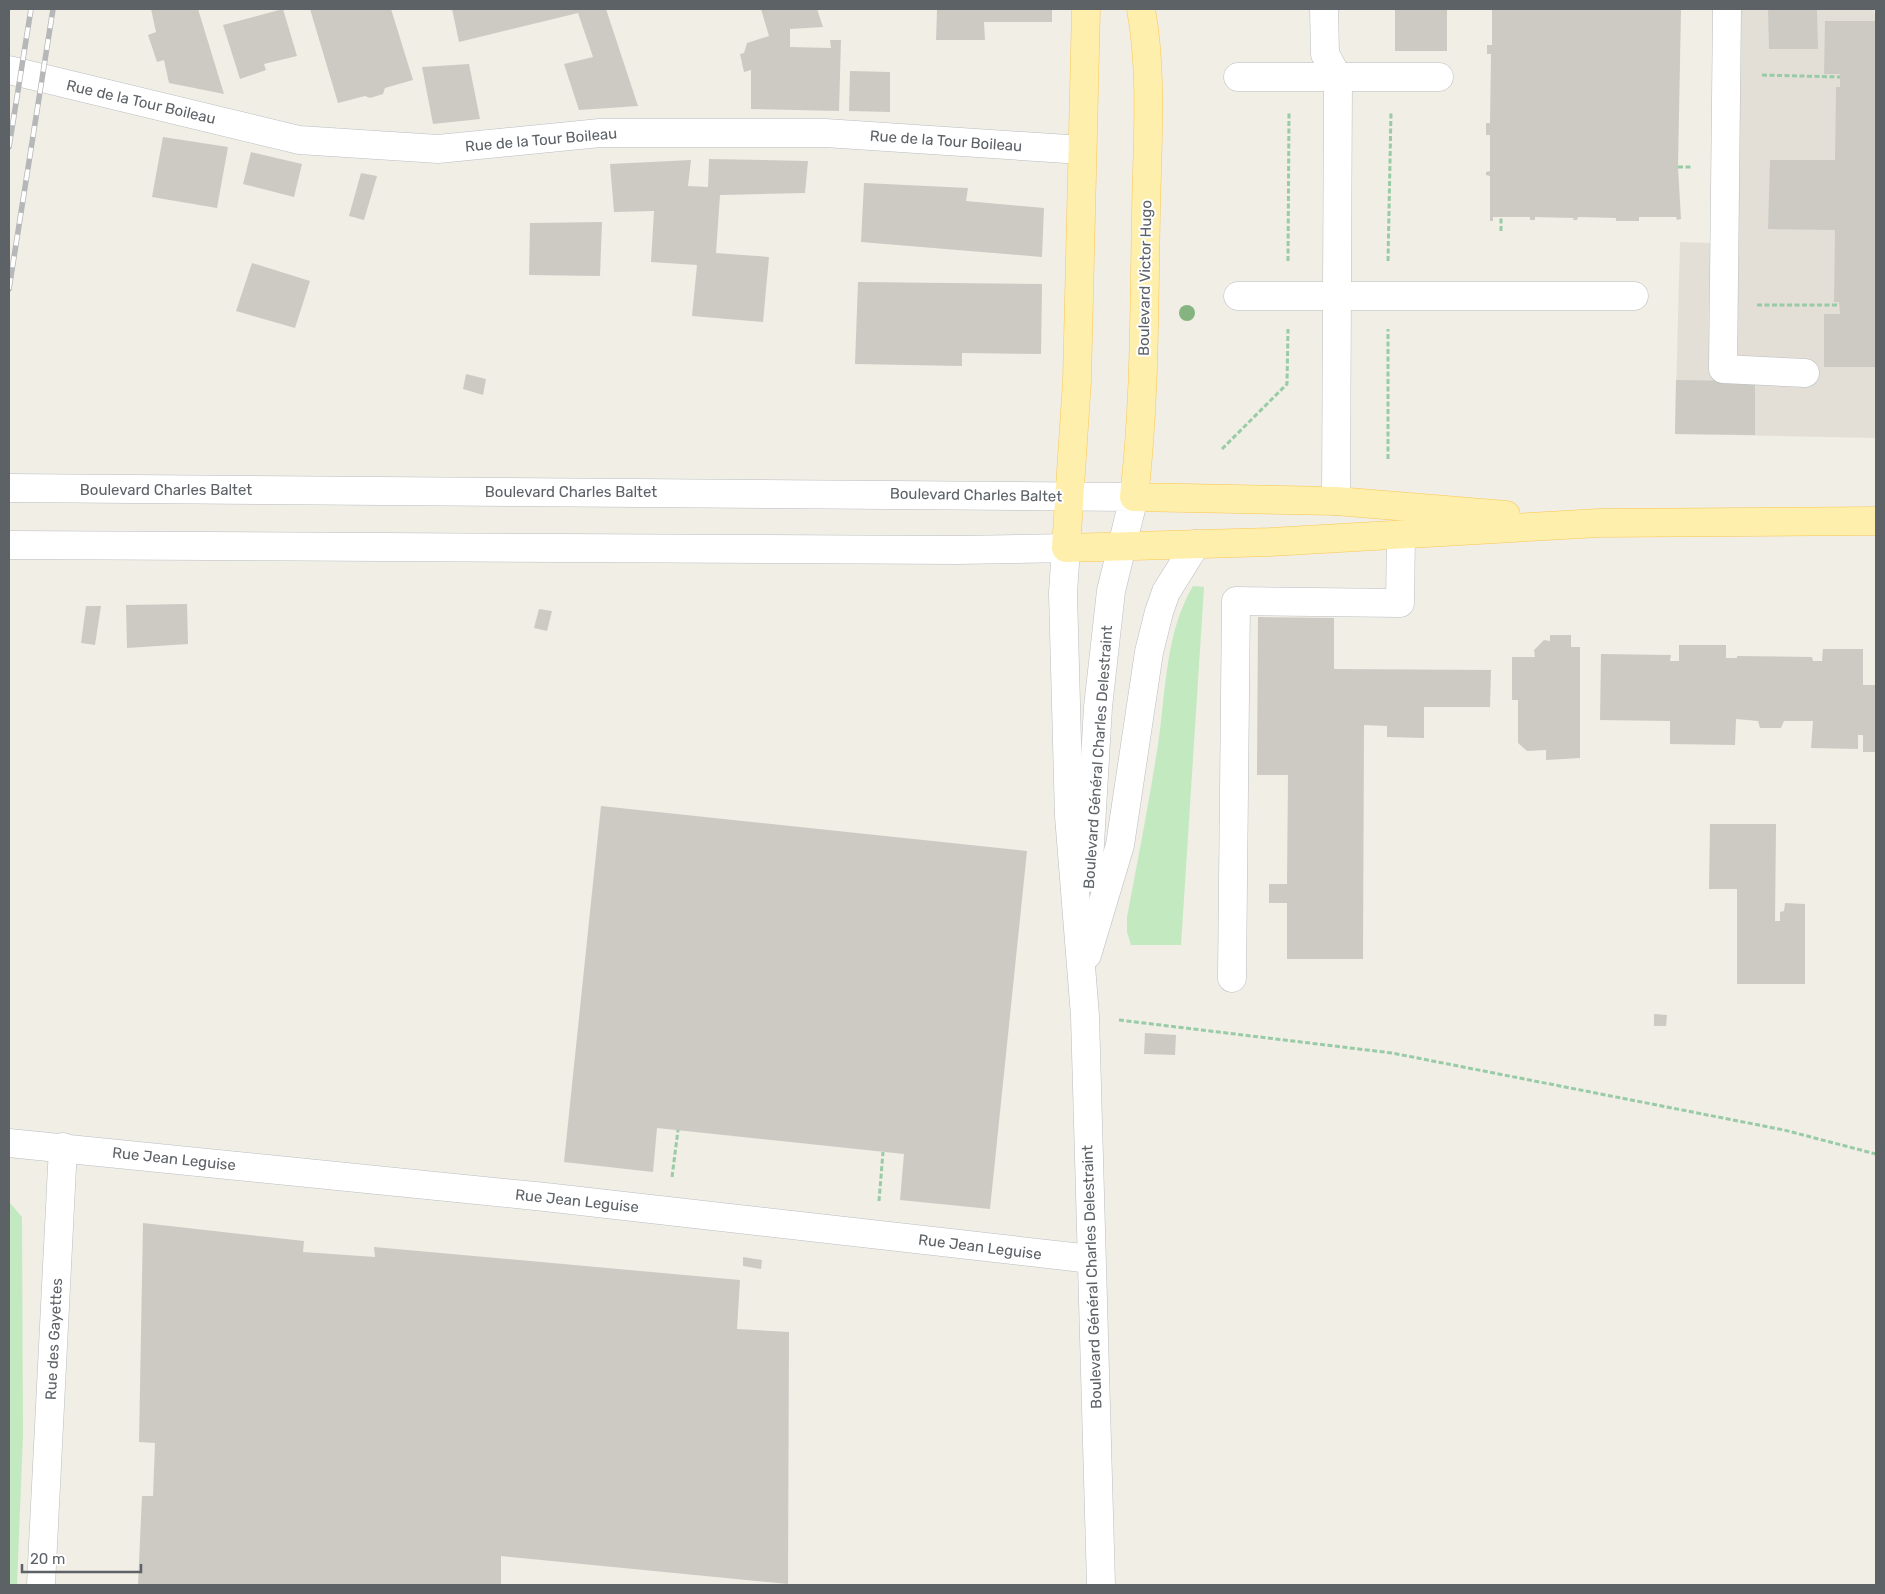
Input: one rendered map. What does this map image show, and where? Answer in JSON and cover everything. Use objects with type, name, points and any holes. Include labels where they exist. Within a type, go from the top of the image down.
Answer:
[{"type":"main road","points":[[1086,9],[1077,381],[1066,548],[1401,535],[1599,522],[1876,521]]},
{"type":"main road","name":"Boulevard Victor Hugo","points":[[1134,497],[1143,398],[1147,148],[1146,36],[1141,9]]},
{"type":"main road","points":[[1134,497],[1336,501],[1599,522]]},
{"type":"street","points":[[1324,9],[1325,54],[1338,78],[1336,501]]},
{"type":"street","points":[[1727,9],[1723,369],[1805,373]]},
{"type":"street","name":"Rue de la Tour Boileau","points":[[9,70],[299,140],[438,149],[600,133],[825,133],[1082,150]]},
{"type":"street","points":[[1238,78],[1439,77]]},
{"type":"street","points":[[1238,296],[1634,296]]},
{"type":"street","name":"Boulevard Charles Baltet","points":[[9,488],[1134,497]]},
{"type":"street","name":"Boulevard Victor Hugo","points":[[1121,546],[1134,497]]},
{"type":"street","points":[[1232,978],[1236,601],[1400,603],[1401,535]]},
{"type":"street","name":"Boulevard Général Charles Delestraint","points":[[1082,969],[1120,845],[1149,652],[1159,612],[1166,592],[1196,544]]},
{"type":"street","points":[[9,545],[958,550],[1066,548]]},
{"type":"street","name":"Boulevard Général Charles Delestraint","points":[[1082,969],[1098,707],[1111,591],[1121,546]]},
{"type":"street","name":"Boulevard Général Charles Delestraint","points":[[1066,548],[1062,593],[1069,816],[1085,1016],[1101,1585]]},
{"type":"street","points":[[9,1143],[63,1148]]},
{"type":"street","name":"Rue Jean Leguise","points":[[63,1148],[373,1181],[545,1196],[1091,1260]]},
{"type":"street","name":"Rue des Gayettes","points":[[41,1585],[63,1148]]},
{"type":"path","points":[[1726,74],[1840,77]]},
{"type":"path","points":[[1222,448],[1287,384],[1289,77]]},
{"type":"path","points":[[1388,459],[1388,296],[1392,78]]},
{"type":"path","points":[[1501,217],[1501,231]]},
{"type":"path","points":[[1724,305],[1839,305]]},
{"type":"path","points":[[1085,1016],[1392,1053],[1784,1130],[1876,1154]]},
{"type":"path","points":[[671,1182],[678,1130]]},
{"type":"path","points":[[883,1152],[879,1204],[888,1205]]},
{"type":"shaded area","points":[[1713,9],[1873,9],[1876,18],[1876,438],[1675,434],[1680,242],[1712,243]]},
{"type":"green space","points":[[1193,586],[1204,587],[1181,945],[1131,945],[1127,932],[1127,917],[1158,745],[1168,663],[1177,623]]},
{"type":"green space","points":[[9,1202],[22,1217],[23,1435],[17,1585],[9,1585]]},
{"type":"building","points":[[151,9],[198,9],[224,94],[169,83],[164,60],[157,62],[148,35],[156,32]]},
{"type":"building","points":[[283,9],[297,56],[264,64],[266,70],[240,79],[223,25]]},
{"type":"building","points":[[310,9],[391,9],[413,80],[385,88],[383,94],[370,98],[365,96],[338,103]]},
{"type":"building","points":[[452,9],[606,9],[638,106],[579,110],[564,64],[593,57],[578,13],[459,42]]},
{"type":"building","points":[[761,9],[817,9],[823,27],[790,29],[790,47],[831,48],[830,40],[841,40],[839,111],[751,109],[751,70],[744,72],[740,54],[744,53],[747,43],[769,36]]},
{"type":"building","points":[[937,9],[1052,9],[1052,22],[984,22],[985,40],[936,40]]},
{"type":"building","points":[[1395,9],[1447,9],[1447,51],[1395,51]]},
{"type":"building","points":[[1492,9],[1681,9],[1678,167],[1681,219],[1677,220],[1676,217],[1639,217],[1639,221],[1616,221],[1616,218],[1578,217],[1577,220],[1573,220],[1574,218],[1535,217],[1535,220],[1530,220],[1530,217],[1493,217],[1493,221],[1490,221],[1490,176],[1486,175],[1486,172],[1490,171],[1490,135],[1486,135],[1486,123],[1490,123],[1491,54],[1487,54],[1487,45],[1492,45]]},
{"type":"building","points":[[1768,9],[1817,9],[1818,49],[1769,49]]},
{"type":"building","points":[[1825,21],[1876,21],[1876,367],[1824,367],[1824,314],[1840,314],[1839,302],[1834,302],[1835,230],[1768,229],[1770,160],[1835,160],[1836,87],[1840,87],[1840,74],[1824,74]]},
{"type":"building","points":[[469,64],[480,119],[433,124],[422,67]]},
{"type":"building","points":[[850,71],[890,72],[890,112],[849,111]]},
{"type":"building","points":[[163,137],[228,147],[217,208],[152,197]]},
{"type":"building","points":[[251,152],[302,164],[294,197],[243,184]]},
{"type":"building","points":[[709,159],[808,161],[805,193],[720,195],[716,253],[769,257],[763,322],[692,316],[697,265],[651,262],[654,211],[614,212],[610,164],[691,160],[688,186],[708,187]]},
{"type":"building","points":[[361,173],[377,176],[364,220],[349,216]]},
{"type":"building","points":[[864,183],[968,188],[966,201],[1044,208],[1042,257],[861,242]]},
{"type":"building","points":[[602,222],[600,276],[529,275],[530,223]]},
{"type":"building","points":[[252,263],[310,281],[295,328],[236,311]]},
{"type":"building","points":[[858,282],[1042,284],[1041,354],[962,353],[962,366],[855,364]]},
{"type":"building","points":[[466,374],[486,379],[483,395],[463,389]]},
{"type":"building","points":[[1676,380],[1755,381],[1755,435],[1675,434]]},
{"type":"building","points":[[187,604],[188,644],[127,648],[126,605]]},
{"type":"building","points":[[86,606],[101,606],[95,645],[81,643]]},
{"type":"building","points":[[539,609],[552,611],[547,631],[534,628]]},
{"type":"building","points":[[1258,617],[1334,618],[1334,669],[1491,670],[1490,707],[1424,707],[1424,738],[1387,737],[1387,726],[1364,725],[1363,959],[1287,959],[1287,903],[1269,903],[1269,884],[1287,884],[1288,775],[1257,775]]},
{"type":"building","points":[[1550,635],[1571,635],[1571,647],[1580,647],[1580,758],[1546,760],[1546,750],[1527,751],[1518,743],[1518,700],[1512,700],[1512,657],[1535,657],[1534,650],[1544,640],[1550,641]]},
{"type":"building","points":[[1679,645],[1726,645],[1726,658],[1737,658],[1737,656],[1812,657],[1813,661],[1822,661],[1823,649],[1863,649],[1863,685],[1876,685],[1876,752],[1863,752],[1863,735],[1858,735],[1858,749],[1811,748],[1813,721],[1784,721],[1781,728],[1760,728],[1758,721],[1736,719],[1735,745],[1670,744],[1670,721],[1600,720],[1601,654],[1671,655],[1670,661],[1679,661]]},
{"type":"building","points":[[601,806],[1027,851],[990,1209],[900,1200],[904,1154],[657,1128],[653,1172],[564,1162]]},
{"type":"building","points":[[1710,824],[1776,824],[1775,921],[1780,921],[1780,912],[1784,911],[1785,903],[1805,904],[1805,984],[1737,984],[1737,889],[1709,889]]},
{"type":"building","points":[[1654,1014],[1667,1015],[1666,1026],[1654,1026]]},
{"type":"building","points":[[1145,1033],[1176,1035],[1175,1055],[1144,1054]]},
{"type":"building","points":[[143,1223],[304,1241],[303,1252],[375,1257],[374,1247],[740,1280],[737,1329],[789,1332],[788,1584],[501,1556],[501,1585],[138,1585],[142,1496],[153,1496],[155,1443],[139,1442]]},
{"type":"building","points":[[743,1257],[762,1260],[761,1269],[743,1266]]},
{"type":"railway","points":[[9,147],[31,9]]},
{"type":"railway","points":[[9,289],[53,9]]}]
